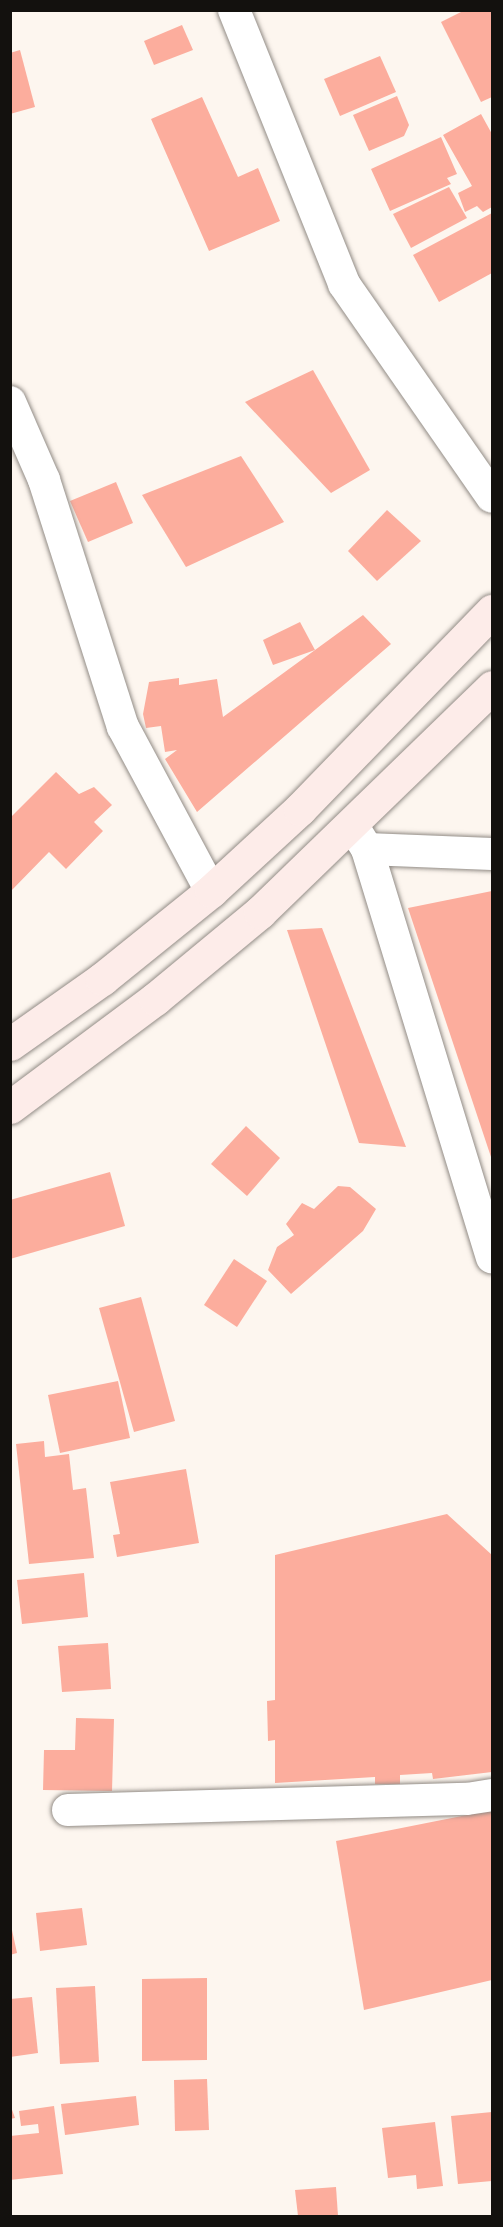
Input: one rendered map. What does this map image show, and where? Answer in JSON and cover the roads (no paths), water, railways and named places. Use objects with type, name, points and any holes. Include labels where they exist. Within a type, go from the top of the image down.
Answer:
[{"type":"main road","points":[[10,1044],[102,979],[211,891],[300,809],[492,611]]},
{"type":"main road","points":[[10,1107],[155,999],[260,912],[359,838],[492,687]]},
{"type":"street","points":[[234,10],[344,284],[492,497]]},
{"type":"street","points":[[10,402],[44,480],[123,728],[211,891]]},
{"type":"street","points":[[492,854],[359,838],[492,1257]]},
{"type":"street","points":[[68,1810],[455,1800],[492,1795]]}]
